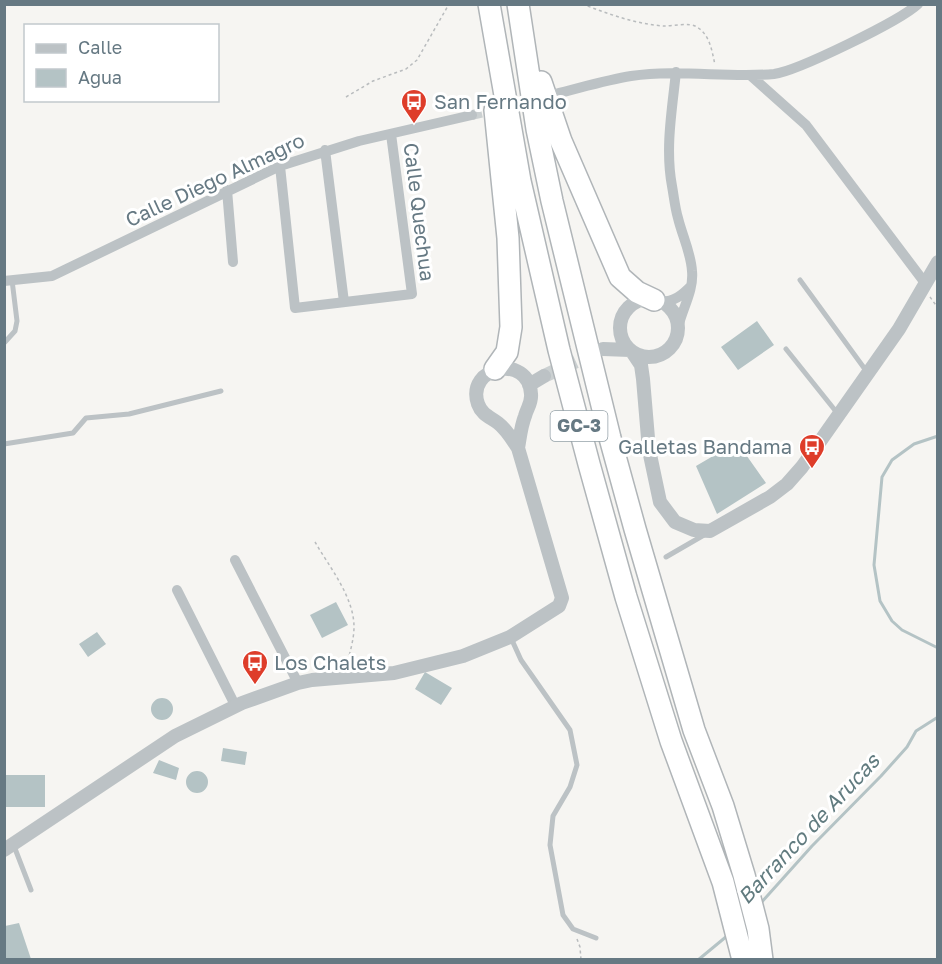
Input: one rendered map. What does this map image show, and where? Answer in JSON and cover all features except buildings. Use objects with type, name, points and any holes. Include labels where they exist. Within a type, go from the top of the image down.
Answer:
[{"type":"highway","points":[[522,11],[547,102],[561,141],[620,277],[637,292],[658,301]]},
{"type":"highway","name":"GC-3","points":[[522,11],[537,129],[552,201],[610,438],[634,529],[694,730],[744,875],[758,929],[762,960]]},
{"type":"highway","points":[[489,15],[508,238],[511,327],[507,352],[495,369]]},
{"type":"highway","name":"GC-3","points":[[489,15],[520,181],[559,350],[626,597],[670,741],[723,882],[743,960]]},
{"type":"highway","points":[[723,809],[741,832],[755,874],[773,960]]},
{"type":"street","points":[[555,94],[630,76],[676,72],[750,75],[790,70],[867,34],[918,4]]},
{"type":"street","points":[[645,388],[650,371],[659,356],[673,345],[682,311],[689,297],[693,272],[671,183],[669,154],[676,72]]},
{"type":"street","points":[[674,94],[687,79],[697,73]]},
{"type":"street","points":[[654,74],[664,81],[674,94]]},
{"type":"street","points":[[750,75],[806,124],[925,283]]},
{"type":"street","name":"Calle Diego Almagro","points":[[8,281],[52,276],[280,166],[325,150],[472,115]]},
{"type":"street","name":"Calle Quechua","points":[[344,302],[412,294],[391,134]]},
{"type":"street","points":[[280,166],[295,308],[344,302],[325,150]]},
{"type":"street","points":[[227,190],[233,262]]},
{"type":"street","points":[[620,330],[625,344],[641,365],[645,388],[649,450],[660,502],[675,522],[694,530],[710,531],[770,497],[787,484],[802,467],[899,329],[938,262]]},
{"type":"street","points":[[659,356],[650,357],[631,351],[603,349],[620,330],[624,314],[630,307],[645,300],[671,301],[681,296],[691,286]]},
{"type":"street","points":[[658,301],[674,312],[678,328]]},
{"type":"street","points":[[9,848],[175,736],[236,707],[298,683],[394,673],[463,657],[510,637],[559,606],[562,598],[518,448],[497,422],[483,412],[477,396],[482,380],[495,369],[512,369],[519,372],[530,385],[531,400],[525,414],[518,448]]},
{"type":"street","points":[[530,385],[544,376]]},
{"type":"street","points":[[497,422],[512,422],[525,414]]},
{"type":"street","points":[[235,560],[298,683]]},
{"type":"street","points":[[177,590],[236,707]]},
{"type":"lane","points":[[800,280],[868,373]]},
{"type":"lane","points":[[6,342],[15,331],[17,321],[8,281]]},
{"type":"lane","points":[[786,349],[839,415]]},
{"type":"lane","points":[[4,444],[73,433],[86,418],[129,414],[221,391]]},
{"type":"lane","points":[[666,557],[710,531]]},
{"type":"lane","points":[[510,637],[521,660],[570,730],[577,765],[570,787],[553,816],[550,845],[563,915],[573,929],[596,938]]},
{"type":"lane","points":[[9,848],[31,890]]},
{"type":"path","points":[[346,97],[373,81],[406,69],[417,60],[449,4]]},
{"type":"path","points":[[582,4],[634,23],[694,25],[702,31],[711,44],[717,74]]},
{"type":"path","points":[[315,543],[344,592],[353,613],[354,629],[345,677]]},
{"type":"path","points":[[573,929],[580,947],[581,960]]},
{"type":"water","points":[[757,321],[774,345],[738,370],[721,347]]},
{"type":"water","points":[[737,442],[766,483],[717,514],[696,466]]},
{"type":"water","points":[[336,602],[348,625],[322,638],[310,615]]},
{"type":"water","points":[[97,632],[106,644],[88,657],[79,644]]},
{"type":"water","points":[[425,672],[452,688],[441,705],[415,689]]},
{"type":"water","points":[[162,698],[170,701],[173,709],[170,717],[162,720],[154,717],[151,709],[154,701]]},
{"type":"water","points":[[223,748],[247,752],[245,765],[221,761]]},
{"type":"water","points":[[159,760],[179,768],[176,780],[153,773]]},
{"type":"water","points":[[193,771],[201,771],[208,778],[208,786],[201,793],[193,793],[186,786],[186,778]]},
{"type":"water","points":[[6,775],[45,775],[45,807],[6,807]]},
{"type":"water","points":[[19,923],[31,959],[5,959],[5,926]]},
{"type":"waterway","name":"Barranco de Arucas","points":[[938,436],[914,444],[892,460],[882,477],[874,565],[880,601],[892,621],[902,630],[938,648]]},
{"type":"waterway","name":"Barranco de Arucas","points":[[760,904],[812,846],[881,776],[907,747],[916,731],[938,717]]},
{"type":"waterway","name":"Barranco de Arucas","points":[[698,960],[727,936]]},
{"type":"tunnel","points":[[472,115],[534,100]]},
{"type":"tunnel","points":[[544,376],[596,352]]},
{"type":"place","name":"San Fernando","points":[[414,125]]},
{"type":"place","name":"Galletas Bandama","points":[[812,470]]},
{"type":"place","name":"Los Chalets","points":[[255,686]]}]
